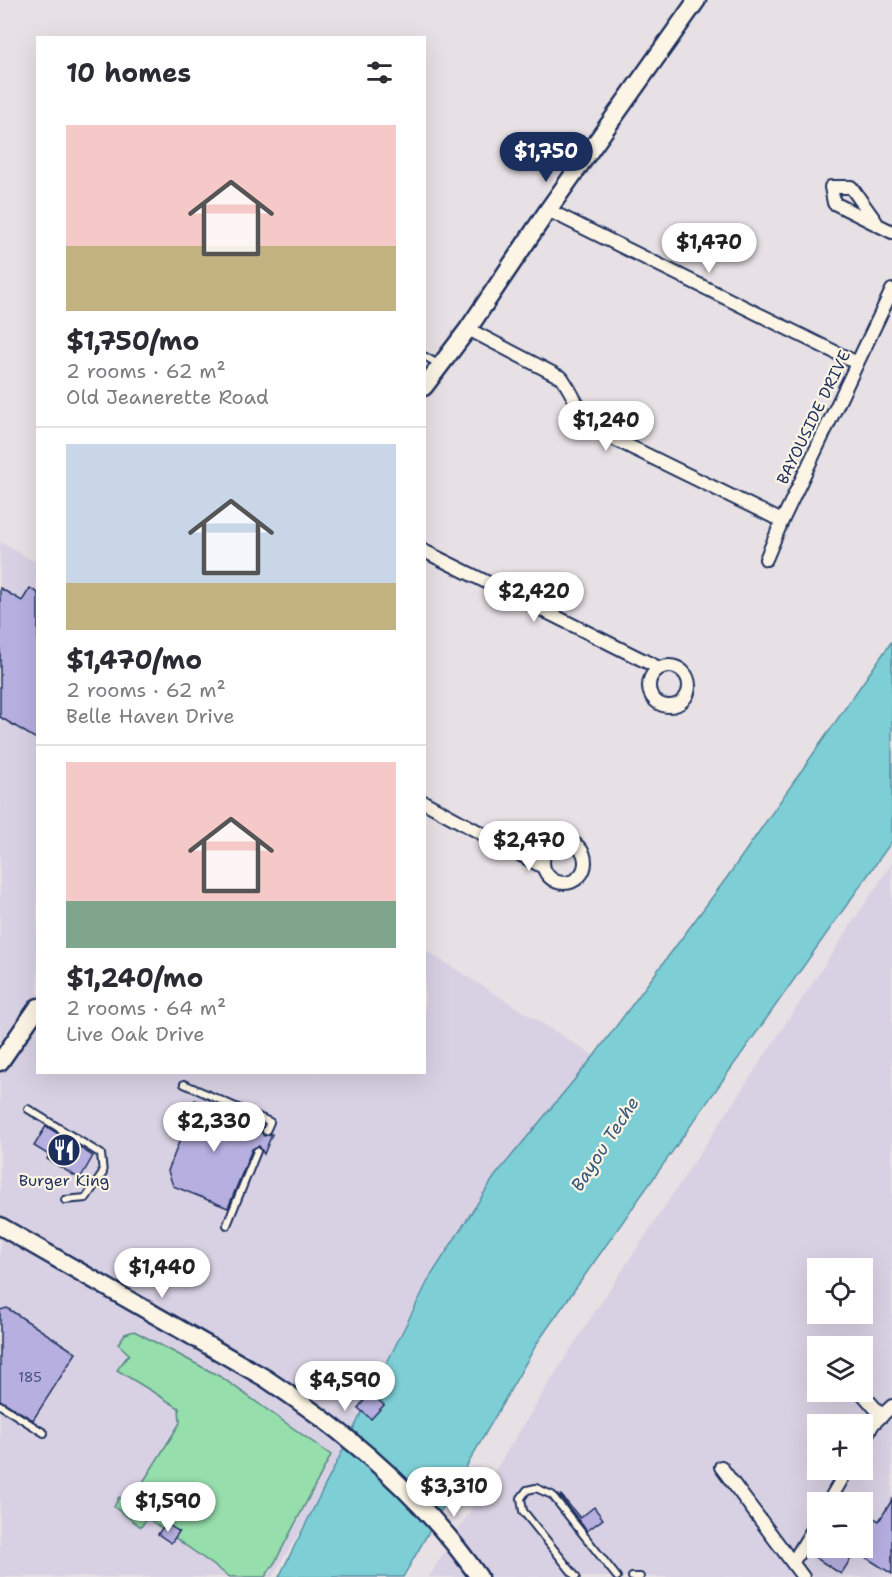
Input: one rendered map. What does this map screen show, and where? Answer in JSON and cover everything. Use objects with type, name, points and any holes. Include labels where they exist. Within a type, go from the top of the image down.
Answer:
[{"type":"main road","points":[[426,384],[468,329],[548,210],[697,0]]},
{"type":"main road","points":[[0,1062],[36,1009]]},
{"type":"main road","points":[[0,1226],[265,1378],[305,1404],[363,1449],[463,1553],[479,1577]]},
{"type":"street","points":[[548,210],[857,363]]},
{"type":"street","points":[[876,222],[892,232]]},
{"type":"street","name":"BAYOUSIDE DRIVE","points":[[766,559],[892,290]]},
{"type":"street","points":[[468,329],[562,378],[572,392],[578,409],[598,431],[782,521]]},
{"type":"street","points":[[426,552],[659,668]]},
{"type":"street","points":[[426,803],[543,867]]},
{"type":"street","points":[[870,1402],[882,1416]]},
{"type":"street","points":[[873,1424],[892,1406]]},
{"type":"street","points":[[721,1467],[803,1577]]},
{"type":"street","points":[[794,1562],[807,1540]]},
{"type":"lane","points":[[426,357],[440,366]]},
{"type":"lane","points":[[184,1084],[270,1122],[266,1131]]},
{"type":"lane","points":[[28,1109],[101,1154],[103,1173],[86,1198],[65,1200]]},
{"type":"lane","points":[[227,1225],[257,1151]]},
{"type":"lane","points":[[0,1406],[44,1433]]},
{"type":"lane","points":[[576,1577],[523,1511],[521,1498],[527,1490],[536,1488],[552,1495],[617,1577]]},
{"type":"lane","points":[[632,1577],[640,1577]]},
{"type":"shaded area","points":[[0,542],[36,562],[36,1074],[426,1074],[426,951],[594,1056],[272,1577],[0,1577]]},
{"type":"shaded area","points":[[892,863],[892,1577],[429,1577],[573,1345]]},
{"type":"green space","points":[[134,1331],[221,1377],[331,1455],[265,1577],[230,1577],[147,1518],[141,1527],[114,1507],[119,1497],[130,1503],[180,1423],[179,1408],[117,1370],[129,1354],[118,1344],[125,1334]]},
{"type":"water","name":"Bayou Teche","points":[[892,641],[892,841],[539,1340],[403,1577],[279,1577],[430,1277],[495,1176],[594,1056],[728,876]]},
{"type":"building","points":[[0,588],[22,601],[30,588],[36,592],[36,739],[0,717]]},
{"type":"building","points":[[195,1100],[262,1126],[261,1132],[264,1136],[272,1134],[264,1154],[259,1146],[252,1149],[228,1208],[173,1186],[168,1171]]},
{"type":"building","name":"Burger King","points":[[46,1126],[93,1156],[80,1179],[47,1159],[49,1155],[34,1146]]},
{"type":"building","points":[[7,1308],[76,1353],[33,1420],[0,1400],[0,1310]]},
{"type":"building","points":[[370,1393],[384,1405],[371,1419],[358,1408]]},
{"type":"building","points":[[561,1495],[580,1518],[594,1507],[603,1519],[587,1531]]},
{"type":"building","points":[[892,1500],[892,1574],[867,1558],[873,1558],[873,1517],[879,1521]]},
{"type":"building","points":[[166,1523],[179,1532],[171,1543],[158,1534]]},
{"type":"building","points":[[816,1558],[851,1558],[841,1574]]},
{"type":"place","name":"Burger King","points":[[64,1150]]}]
